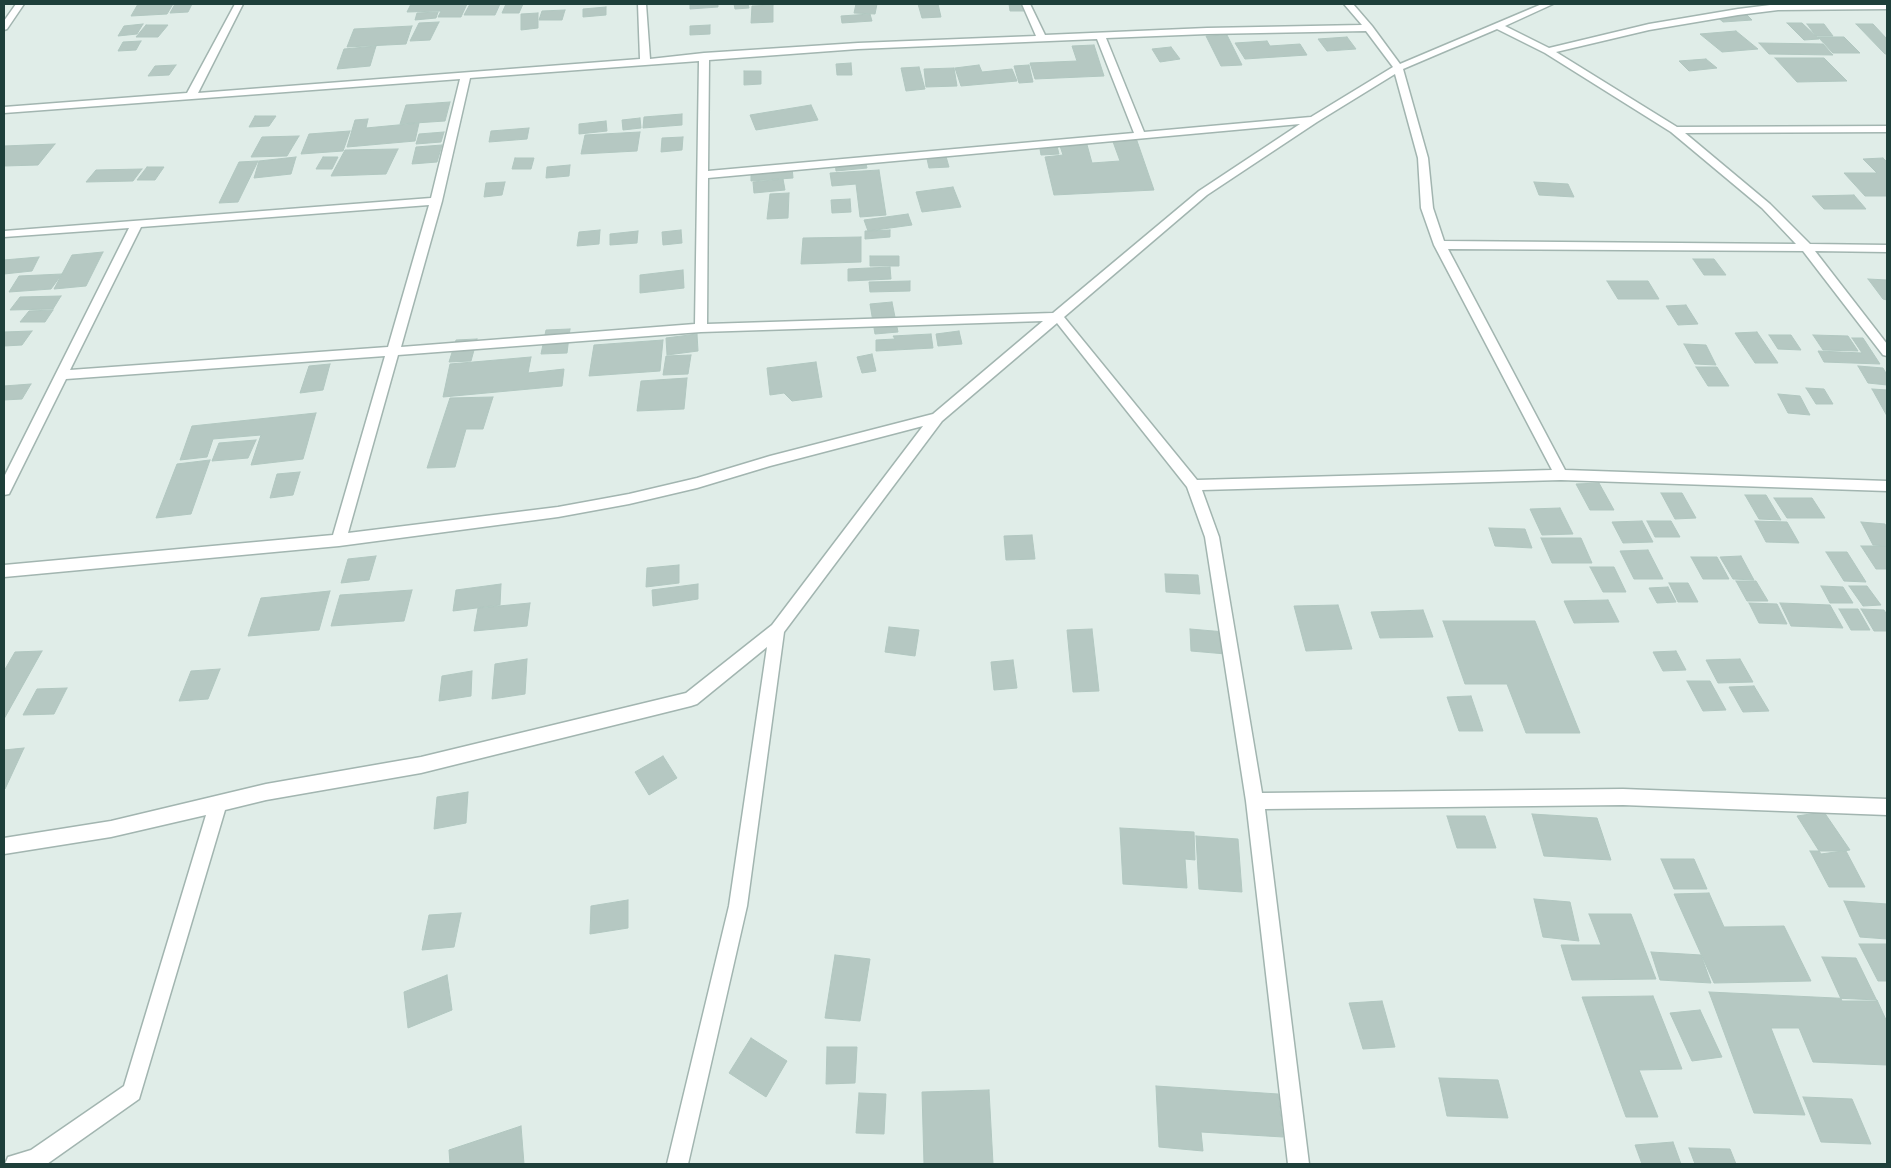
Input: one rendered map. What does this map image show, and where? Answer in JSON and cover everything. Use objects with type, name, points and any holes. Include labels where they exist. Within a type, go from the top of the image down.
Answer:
[{"type":"street","points":[[4,27],[20,4]]},
{"type":"street","points":[[191,96],[239,4]]},
{"type":"street","points":[[642,4],[645,61]]},
{"type":"street","points":[[1026,4],[1041,37]]},
{"type":"street","points":[[1348,4],[1369,28],[1398,68],[1423,158],[1427,208],[1440,245],[1561,474]]},
{"type":"street","points":[[4,846],[111,829],[266,792],[421,765],[602,722],[691,698],[777,630],[937,418],[1203,193],[1312,120],[1398,68],[1549,4]]},
{"type":"street","points":[[1548,51],[1649,27],[1738,12],[1778,7],[1887,6]]},
{"type":"street","points":[[1496,25],[1548,51],[1675,130],[1719,165],[1759,200],[1807,248],[1887,352]]},
{"type":"street","points":[[4,110],[704,56],[858,46],[1041,37],[1369,28]]},
{"type":"street","points":[[1100,35],[1140,135]]},
{"type":"street","points":[[701,328],[704,56]]},
{"type":"street","points":[[339,540],[436,201],[466,74]]},
{"type":"street","points":[[702,175],[1312,120]]},
{"type":"street","points":[[1675,130],[1887,129]]},
{"type":"street","points":[[4,234],[436,201]]},
{"type":"street","points":[[4,490],[137,224]]},
{"type":"street","points":[[1440,245],[1887,248]]},
{"type":"street","points":[[62,375],[701,328],[1058,317]]},
{"type":"street","points":[[1058,317],[1193,485],[1212,537],[1255,801],[1298,1164]]},
{"type":"street","points":[[4,571],[339,540],[558,512],[629,499],[937,418]]},
{"type":"street","points":[[1193,485],[1561,474],[1887,486]]},
{"type":"street","points":[[678,1164],[738,906],[777,630]]},
{"type":"street","points":[[1255,801],[1623,798],[1887,807]]},
{"type":"street","points":[[15,1164],[36,1158],[132,1092],[218,804]]},
{"type":"building","points":[[138,4],[173,4],[167,14],[131,16]]},
{"type":"building","points":[[175,4],[192,4],[188,12],[170,13]]},
{"type":"building","points":[[411,4],[467,4],[461,17],[438,17],[441,11],[407,12]]},
{"type":"building","points":[[470,4],[500,4],[495,15],[464,15]]},
{"type":"building","points":[[506,4],[523,4],[519,13],[502,13]]},
{"type":"building","points":[[690,4],[718,4],[718,7],[690,9]]},
{"type":"building","points":[[734,4],[748,4],[749,8],[735,9]]},
{"type":"building","points":[[856,4],[877,4],[875,14],[854,13]]},
{"type":"building","points":[[918,4],[938,4],[941,17],[922,18]]},
{"type":"building","points":[[1009,4],[1025,4],[1026,11],[1010,11]]},
{"type":"building","points":[[773,5],[773,22],[751,23],[752,6]]},
{"type":"building","points":[[606,7],[606,15],[583,17],[583,9]]},
{"type":"building","points":[[565,10],[562,20],[539,20],[542,11]]},
{"type":"building","points":[[438,12],[436,18],[415,20],[417,13]]},
{"type":"building","points":[[1744,12],[1752,20],[1723,22],[1714,14]]},
{"type":"building","points":[[538,13],[538,28],[521,30],[521,14]]},
{"type":"building","points":[[870,14],[872,21],[842,23],[841,16]]},
{"type":"building","points":[[439,22],[430,40],[410,41],[419,23]]},
{"type":"building","points":[[1787,23],[1802,23],[1819,39],[1804,40]]},
{"type":"building","points":[[143,24],[137,34],[118,36],[124,26]]},
{"type":"building","points":[[1807,24],[1824,24],[1833,36],[1816,36]]},
{"type":"building","points":[[1856,24],[1873,24],[1887,39],[1887,54],[1885,54]]},
{"type":"building","points":[[146,25],[168,25],[158,37],[136,37]]},
{"type":"building","points":[[710,25],[710,34],[690,35],[690,26]]},
{"type":"building","points":[[412,26],[406,44],[347,47],[354,29]]},
{"type":"building","points":[[1736,31],[1758,49],[1722,52],[1700,34]]},
{"type":"building","points":[[1227,35],[1242,65],[1221,66],[1206,36]]},
{"type":"building","points":[[1347,37],[1356,49],[1327,51],[1318,39]]},
{"type":"building","points":[[1818,37],[1844,37],[1860,53],[1833,53]]},
{"type":"building","points":[[141,41],[136,50],[118,51],[123,42]]},
{"type":"building","points":[[1267,41],[1270,46],[1300,44],[1307,55],[1245,59],[1235,43]]},
{"type":"building","points":[[1759,43],[1823,44],[1833,55],[1769,54]]},
{"type":"building","points":[[1094,45],[1104,76],[1035,79],[1030,63],[1077,61],[1072,46]]},
{"type":"building","points":[[376,46],[370,66],[337,69],[344,49]]},
{"type":"building","points":[[1171,47],[1180,59],[1160,62],[1152,49]]},
{"type":"building","points":[[1775,58],[1824,58],[1847,81],[1797,82]]},
{"type":"building","points":[[1706,59],[1717,68],[1689,71],[1679,61]]},
{"type":"building","points":[[851,63],[852,75],[837,75],[836,64]]},
{"type":"building","points":[[176,65],[169,75],[148,76],[155,66]]},
{"type":"building","points":[[979,65],[982,72],[1012,69],[1017,81],[961,86],[955,68]]},
{"type":"building","points":[[1029,65],[1033,82],[1019,83],[1014,66]]},
{"type":"building","points":[[919,67],[925,89],[906,91],[901,68]]},
{"type":"building","points":[[954,68],[957,86],[926,87],[924,69]]},
{"type":"building","points":[[744,71],[761,71],[761,84],[744,85]]},
{"type":"building","points":[[450,102],[445,121],[400,124],[406,105]]},
{"type":"building","points":[[811,105],[818,120],[756,130],[750,115]]},
{"type":"building","points":[[682,114],[682,125],[643,128],[644,117]]},
{"type":"building","points":[[255,116],[276,116],[269,126],[249,127]]},
{"type":"building","points":[[640,118],[641,128],[623,130],[622,120]]},
{"type":"building","points":[[368,119],[366,128],[419,123],[415,141],[347,147],[355,120]]},
{"type":"building","points":[[606,121],[607,131],[579,134],[579,124]]},
{"type":"building","points":[[529,128],[527,139],[489,142],[491,131]]},
{"type":"building","points":[[350,131],[343,151],[301,154],[309,134]]},
{"type":"building","points":[[444,132],[441,142],[416,144],[419,134]]},
{"type":"building","points":[[640,132],[637,151],[581,154],[585,135]]},
{"type":"building","points":[[299,136],[287,156],[251,157],[262,137]]},
{"type":"building","points":[[683,137],[682,150],[661,152],[662,138]]},
{"type":"building","points":[[1136,138],[1154,190],[1054,195],[1045,157],[1063,155],[1059,143],[1086,141],[1092,163],[1120,161],[1112,139]]},
{"type":"building","points":[[1056,142],[1059,154],[1041,155],[1039,143]]},
{"type":"building","points":[[55,144],[38,165],[4,166],[4,146]]},
{"type":"building","points":[[442,145],[437,162],[412,164],[416,147]]},
{"type":"building","points":[[398,149],[386,174],[331,176],[345,150]]},
{"type":"building","points":[[945,153],[949,167],[929,168],[926,154]]},
{"type":"building","points":[[296,157],[291,174],[254,178],[259,161]]},
{"type":"building","points":[[323,157],[338,157],[332,169],[316,169]]},
{"type":"building","points":[[515,158],[534,158],[531,169],[512,169]]},
{"type":"building","points":[[1883,158],[1887,162],[1887,196],[1865,196],[1844,173],[1877,173],[1863,159]]},
{"type":"building","points":[[865,160],[867,168],[836,171],[835,162]]},
{"type":"building","points":[[258,161],[238,202],[219,203],[239,162]]},
{"type":"building","points":[[570,165],[569,176],[546,178],[547,167]]},
{"type":"building","points":[[147,167],[164,167],[155,180],[137,180]]},
{"type":"building","points":[[792,167],[793,178],[751,181],[751,171]]},
{"type":"building","points":[[142,169],[133,181],[86,182],[96,170]]},
{"type":"building","points":[[879,170],[886,215],[860,217],[856,184],[832,186],[830,173]]},
{"type":"building","points":[[783,179],[785,190],[754,193],[753,182]]},
{"type":"building","points":[[505,182],[502,195],[484,197],[486,183]]},
{"type":"building","points":[[1534,182],[1568,184],[1574,197],[1539,195]]},
{"type":"building","points":[[953,187],[961,207],[922,212],[916,192]]},
{"type":"building","points":[[789,193],[788,218],[767,219],[770,194]]},
{"type":"building","points":[[1854,195],[1866,209],[1824,209],[1812,196]]},
{"type":"building","points":[[850,199],[851,212],[832,213],[831,200]]},
{"type":"building","points":[[908,214],[912,225],[868,231],[864,220]]},
{"type":"building","points":[[600,230],[599,244],[577,246],[579,232]]},
{"type":"building","points":[[681,230],[682,243],[663,245],[662,232]]},
{"type":"building","points":[[890,230],[890,237],[865,239],[865,231]]},
{"type":"building","points":[[638,231],[637,243],[610,245],[610,234]]},
{"type":"building","points":[[861,237],[861,262],[801,264],[803,238]]},
{"type":"building","points":[[103,252],[86,286],[54,289],[72,255]]},
{"type":"building","points":[[870,256],[899,256],[899,266],[870,266]]},
{"type":"building","points":[[39,257],[32,271],[4,274],[4,260]]},
{"type":"building","points":[[1693,259],[1714,259],[1726,275],[1704,275]]},
{"type":"building","points":[[890,267],[891,279],[848,281],[848,269]]},
{"type":"building","points":[[683,270],[684,288],[640,293],[640,275]]},
{"type":"building","points":[[62,274],[51,289],[9,292],[19,276]]},
{"type":"building","points":[[1868,279],[1887,280],[1887,300],[1883,299]]},
{"type":"building","points":[[910,281],[910,291],[870,292],[869,282]]},
{"type":"building","points":[[1607,281],[1648,281],[1659,299],[1618,299]]},
{"type":"building","points":[[61,296],[53,309],[10,310],[20,297]]},
{"type":"building","points":[[892,302],[898,332],[875,334],[870,304]]},
{"type":"building","points":[[1686,305],[1698,324],[1678,325],[1666,306]]},
{"type":"building","points":[[53,310],[45,322],[20,322],[29,311]]},
{"type":"building","points":[[570,329],[567,353],[541,354],[546,330]]},
{"type":"building","points":[[32,331],[22,345],[4,346],[4,332]]},
{"type":"building","points":[[959,331],[962,344],[938,346],[936,334]]},
{"type":"building","points":[[1757,332],[1778,363],[1755,363],[1735,333]]},
{"type":"building","points":[[697,334],[698,351],[667,355],[666,338]]},
{"type":"building","points":[[931,334],[933,348],[876,351],[876,340],[895,339],[893,336]]},
{"type":"building","points":[[1769,335],[1791,335],[1801,350],[1778,349]]},
{"type":"building","points":[[1813,335],[1848,336],[1858,351],[1823,350]]},
{"type":"building","points":[[1852,338],[1863,338],[1880,364],[1824,362],[1818,351],[1862,353]]},
{"type":"building","points":[[477,339],[471,361],[449,362],[456,340]]},
{"type":"building","points":[[663,340],[660,371],[589,376],[594,345]]},
{"type":"building","points":[[1684,344],[1706,345],[1716,365],[1695,364]]},
{"type":"building","points":[[872,354],[876,371],[862,373],[857,357]]},
{"type":"building","points":[[691,355],[688,374],[663,375],[666,356]]},
{"type":"building","points":[[531,357],[528,373],[564,369],[562,386],[443,397],[450,364]]},
{"type":"building","points":[[816,362],[822,397],[792,401],[784,393],[770,395],[767,368]]},
{"type":"building","points":[[330,364],[323,390],[300,393],[309,366]]},
{"type":"building","points":[[1858,366],[1883,368],[1887,375],[1887,385],[1868,383]]},
{"type":"building","points":[[1696,367],[1717,367],[1729,386],[1708,386]]},
{"type":"building","points":[[687,378],[684,409],[637,411],[641,381]]},
{"type":"building","points":[[31,384],[22,399],[4,400],[4,386]]},
{"type":"building","points":[[1806,388],[1824,389],[1833,404],[1816,404]]},
{"type":"building","points":[[1872,389],[1887,390],[1887,416]]},
{"type":"building","points":[[1778,394],[1800,396],[1810,415],[1788,413]]},
{"type":"building","points":[[493,397],[483,429],[466,429],[455,467],[427,468],[450,398]]},
{"type":"building","points":[[316,413],[303,459],[251,465],[261,435],[213,439],[207,457],[180,460],[192,426]]},
{"type":"building","points":[[256,440],[248,458],[212,461],[219,443]]},
{"type":"building","points":[[210,460],[191,514],[156,518],[177,464]]},
{"type":"building","points":[[300,472],[293,495],[270,498],[277,474]]},
{"type":"building","points":[[1599,483],[1614,510],[1590,510],[1576,484]]},
{"type":"building","points":[[1661,493],[1682,493],[1696,518],[1675,519]]},
{"type":"building","points":[[1745,495],[1766,495],[1781,520],[1759,519]]},
{"type":"building","points":[[1774,498],[1812,498],[1825,518],[1787,518]]},
{"type":"building","points":[[1560,508],[1573,534],[1542,535],[1530,509]]},
{"type":"building","points":[[1642,521],[1653,542],[1623,543],[1612,522]]},
{"type":"building","points":[[1647,521],[1671,521],[1680,537],[1655,537]]},
{"type":"building","points":[[1755,521],[1787,522],[1799,543],[1766,542]]},
{"type":"building","points":[[1861,522],[1885,524],[1887,528],[1887,546],[1873,545]]},
{"type":"building","points":[[1489,528],[1525,529],[1532,548],[1495,546]]},
{"type":"building","points":[[1032,535],[1035,559],[1006,560],[1004,536]]},
{"type":"building","points":[[1541,538],[1581,538],[1592,563],[1552,563]]},
{"type":"building","points":[[1861,546],[1887,546],[1887,569],[1876,569]]},
{"type":"building","points":[[1648,550],[1663,579],[1634,579],[1620,551]]},
{"type":"building","points":[[1826,552],[1847,552],[1866,582],[1844,581]]},
{"type":"building","points":[[376,556],[369,580],[341,583],[348,559]]},
{"type":"building","points":[[1741,556],[1754,580],[1733,579],[1720,557]]},
{"type":"building","points":[[1691,557],[1717,557],[1729,579],[1703,579]]},
{"type":"building","points":[[679,565],[679,583],[646,587],[647,568]]},
{"type":"building","points":[[1590,567],[1614,567],[1626,592],[1603,592]]},
{"type":"building","points":[[1165,574],[1198,575],[1200,594],[1166,592]]},
{"type":"building","points":[[1736,581],[1756,581],[1768,601],[1747,601]]},
{"type":"building","points":[[1669,583],[1688,583],[1698,602],[1678,602]]},
{"type":"building","points":[[501,584],[500,605],[453,611],[456,590]]},
{"type":"building","points":[[698,584],[698,599],[653,606],[652,590]]},
{"type":"building","points":[[1821,586],[1843,587],[1853,603],[1830,603]]},
{"type":"building","points":[[1849,586],[1867,586],[1881,605],[1863,606]]},
{"type":"building","points":[[1668,587],[1676,602],[1657,603],[1649,588]]},
{"type":"building","points":[[412,590],[404,621],[331,626],[340,595]]},
{"type":"building","points":[[330,591],[319,630],[248,636],[261,598]]},
{"type":"building","points":[[1608,600],[1619,622],[1574,623],[1564,601]]},
{"type":"building","points":[[530,603],[527,626],[474,631],[478,608]]},
{"type":"building","points":[[1749,603],[1777,604],[1787,624],[1759,623]]},
{"type":"building","points":[[1780,603],[1830,605],[1843,628],[1791,626]]},
{"type":"building","points":[[1338,605],[1352,649],[1306,651],[1294,606]]},
{"type":"building","points":[[1839,609],[1858,609],[1870,630],[1851,630]]},
{"type":"building","points":[[1861,609],[1884,610],[1887,615],[1887,631],[1874,631]]},
{"type":"building","points":[[1423,610],[1433,637],[1380,638],[1371,612]]},
{"type":"building","points":[[1443,621],[1535,621],[1580,733],[1526,733],[1507,684],[1465,684]]},
{"type":"building","points":[[889,627],[919,630],[915,656],[885,652]]},
{"type":"building","points":[[1092,629],[1099,691],[1073,692],[1067,630]]},
{"type":"building","points":[[1190,629],[1225,632],[1226,654],[1191,651]]},
{"type":"building","points":[[42,651],[4,719],[4,671],[15,652]]},
{"type":"building","points":[[1676,651],[1686,670],[1663,671],[1653,652]]},
{"type":"building","points":[[527,659],[525,694],[492,699],[495,664]]},
{"type":"building","points":[[1740,659],[1753,682],[1718,683],[1706,660]]},
{"type":"building","points":[[1013,660],[1017,688],[994,690],[991,662]]},
{"type":"building","points":[[220,669],[208,699],[179,701],[191,671]]},
{"type":"building","points":[[472,671],[471,696],[439,701],[442,676]]},
{"type":"building","points":[[1687,681],[1710,681],[1726,710],[1703,711]]},
{"type":"building","points":[[1754,686],[1769,711],[1743,712],[1729,687]]},
{"type":"building","points":[[67,688],[54,714],[23,715],[37,689]]},
{"type":"building","points":[[1471,696],[1483,731],[1459,731],[1447,697]]},
{"type":"building","points":[[24,748],[5,789],[4,789],[4,750]]},
{"type":"building","points":[[663,756],[677,778],[649,795],[635,772]]},
{"type":"building","points":[[468,792],[466,823],[434,829],[437,797]]},
{"type":"building","points":[[1824,812],[1850,850],[1821,854],[1797,816]]},
{"type":"building","points":[[1532,814],[1597,818],[1611,860],[1544,856]]},
{"type":"building","points":[[1447,816],[1485,816],[1496,848],[1457,848]]},
{"type":"building","points":[[1120,828],[1194,832],[1195,860],[1185,859],[1187,888],[1123,884]]},
{"type":"building","points":[[1196,836],[1238,839],[1242,892],[1199,889]]},
{"type":"building","points":[[1810,851],[1846,851],[1865,887],[1829,887]]},
{"type":"building","points":[[1661,859],[1694,859],[1707,889],[1674,889]]},
{"type":"building","points":[[1709,893],[1724,927],[1784,926],[1811,981],[1714,983],[1674,894]]},
{"type":"building","points":[[1534,899],[1570,902],[1579,941],[1543,937]]},
{"type":"building","points":[[628,900],[628,928],[590,934],[591,906]]},
{"type":"building","points":[[1844,901],[1887,904],[1887,939],[1860,937]]},
{"type":"building","points":[[461,913],[454,947],[422,950],[429,915]]},
{"type":"building","points":[[1589,914],[1631,914],[1656,979],[1572,980],[1561,945],[1601,945]]},
{"type":"building","points":[[1859,944],[1887,944],[1887,981],[1878,981]]},
{"type":"building","points":[[1651,952],[1701,955],[1711,983],[1660,980]]},
{"type":"building","points":[[835,955],[870,959],[860,1021],[825,1018]]},
{"type":"building","points":[[1822,957],[1856,958],[1877,1001],[1842,1001]]},
{"type":"building","points":[[447,975],[452,1010],[408,1028],[404,992]]},
{"type":"building","points":[[1709,992],[1877,1000],[1887,1022],[1887,1065],[1813,1062],[1799,1028],[1771,1028],[1805,1115],[1754,1113]]},
{"type":"building","points":[[1653,996],[1682,1069],[1639,1070],[1658,1117],[1626,1117],[1582,997]]},
{"type":"building","points":[[1382,1001],[1395,1047],[1363,1049],[1349,1003]]},
{"type":"building","points":[[1700,1010],[1722,1057],[1692,1061],[1670,1013]]},
{"type":"building","points":[[751,1038],[787,1061],[766,1097],[729,1073]]},
{"type":"building","points":[[827,1047],[857,1047],[855,1083],[826,1084]]},
{"type":"building","points":[[1439,1078],[1498,1080],[1508,1118],[1447,1116]]},
{"type":"building","points":[[1156,1086],[1278,1094],[1283,1137],[1201,1132],[1203,1151],[1159,1147]]},
{"type":"building","points":[[989,1090],[993,1164],[924,1164],[922,1092]]},
{"type":"building","points":[[859,1093],[886,1094],[884,1134],[856,1133]]},
{"type":"building","points":[[1803,1097],[1852,1099],[1871,1144],[1821,1142]]},
{"type":"building","points":[[521,1126],[524,1164],[450,1164],[449,1150]]},
{"type":"building","points":[[1673,1142],[1681,1164],[1642,1164],[1635,1145]]},
{"type":"building","points":[[1689,1148],[1730,1149],[1736,1164],[1695,1164]]}]
